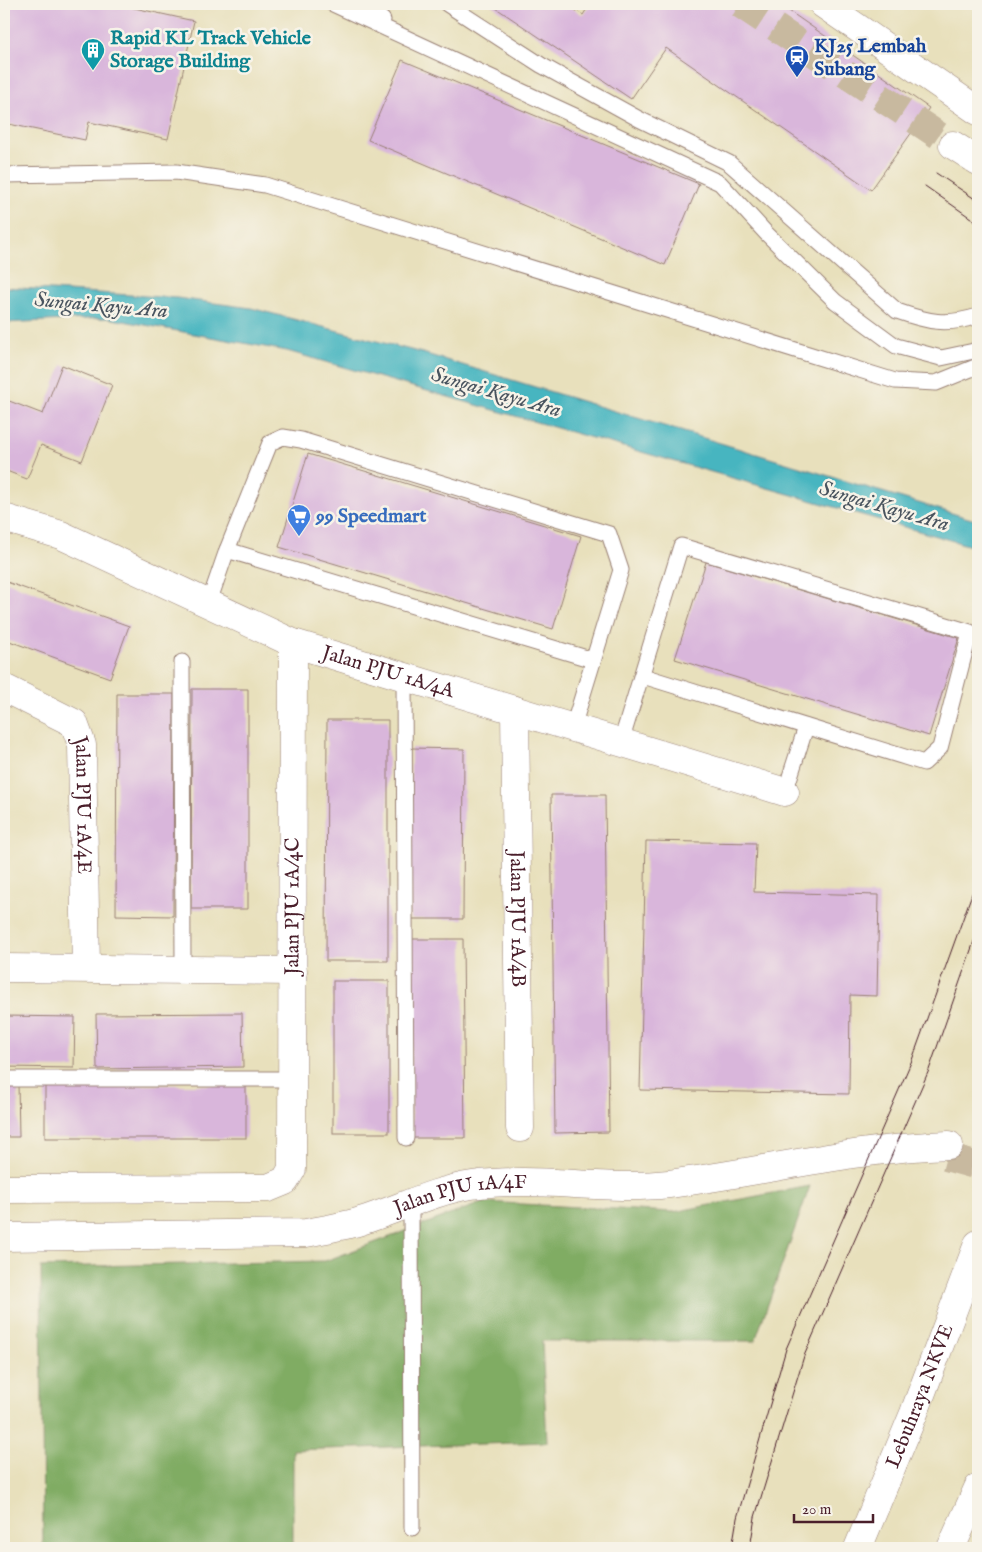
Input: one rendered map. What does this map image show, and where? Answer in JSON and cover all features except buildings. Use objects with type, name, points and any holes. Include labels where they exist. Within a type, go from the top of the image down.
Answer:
[{"type":"main road","points":[[823,4],[978,111]]},
{"type":"main road","points":[[953,145],[978,161]]},
{"type":"main road","name":"Jalan PJU 1A/4A","points":[[4,518],[61,535],[293,643],[785,792]]},
{"type":"main road","name":"Jalan PJU 1A/4C","points":[[4,1189],[268,1188],[285,1181],[292,1169],[293,643]]},
{"type":"main road","name":"Jalan PJU 1A/4E","points":[[4,688],[74,723],[82,745],[86,968]]},
{"type":"main road","name":"Jalan PJU 1A/4B","points":[[515,710],[520,1128]]},
{"type":"main road","points":[[4,968],[293,971]]},
{"type":"main road","name":"Jalan PJU 1A/4F","points":[[4,1237],[306,1233],[354,1223],[411,1202],[471,1185],[508,1182],[630,1186],[668,1184],[858,1152],[919,1146],[948,1151]]},
{"type":"main road","name":"Lebuhraya NKVE","points":[[858,1548],[914,1413],[978,1244]]},
{"type":"main road","points":[[951,1548],[978,1488]]},
{"type":"lane","points":[[332,4],[720,182],[766,233],[835,300],[896,346],[941,358],[974,351],[978,348]]},
{"type":"lane","points":[[363,4],[402,35]]},
{"type":"lane","points":[[447,4],[541,65],[639,119],[729,163],[897,310],[930,322],[965,320],[978,316]]},
{"type":"lane","points":[[4,175],[176,172],[266,185],[895,381],[936,383],[978,366]]},
{"type":"lane","points":[[208,605],[226,550],[270,443],[282,437],[301,440],[609,534],[621,570],[573,728]]},
{"type":"lane","points":[[621,742],[643,676],[681,546],[970,632],[940,748],[924,763],[643,676]]},
{"type":"lane","points":[[226,550],[593,660]]},
{"type":"lane","points":[[182,662],[183,969]]},
{"type":"lane","points":[[404,676],[406,1138]]},
{"type":"lane","points":[[785,792],[806,727]]},
{"type":"lane","points":[[4,1079],[292,1079]]},
{"type":"lane","points":[[411,1202],[412,1528]]},
{"type":"green space","points":[[810,1186],[755,1341],[542,1341],[547,1442],[293,1450],[293,1548],[43,1548],[41,1267],[325,1261],[484,1202],[673,1212]]},
{"type":"water","name":"Sungai Kayu Ara","points":[[4,287],[177,298],[251,308],[426,354],[978,521],[978,548],[287,351],[107,318],[4,323]]},
{"type":"tunnel","points":[[740,4],[953,145]]},
{"type":"tunnel","points":[[946,1157],[978,1166]]},
{"type":"tram line","points":[[936,173],[978,201]]},
{"type":"tram line","points":[[925,186],[978,223]]},
{"type":"tram line","points":[[732,1548],[737,1518],[786,1349],[912,1060],[978,877]]},
{"type":"tram line","points":[[750,1548],[755,1517],[804,1356],[929,1070],[978,930]]},
{"type":"place","name":"Rapid KL Track Vehicle Storage Building","points":[[93,71]]},
{"type":"place","name":"KJ25 Lembah Subang","points":[[797,78]]},
{"type":"place","name":"99 Speedmart","points":[[299,537]]}]
